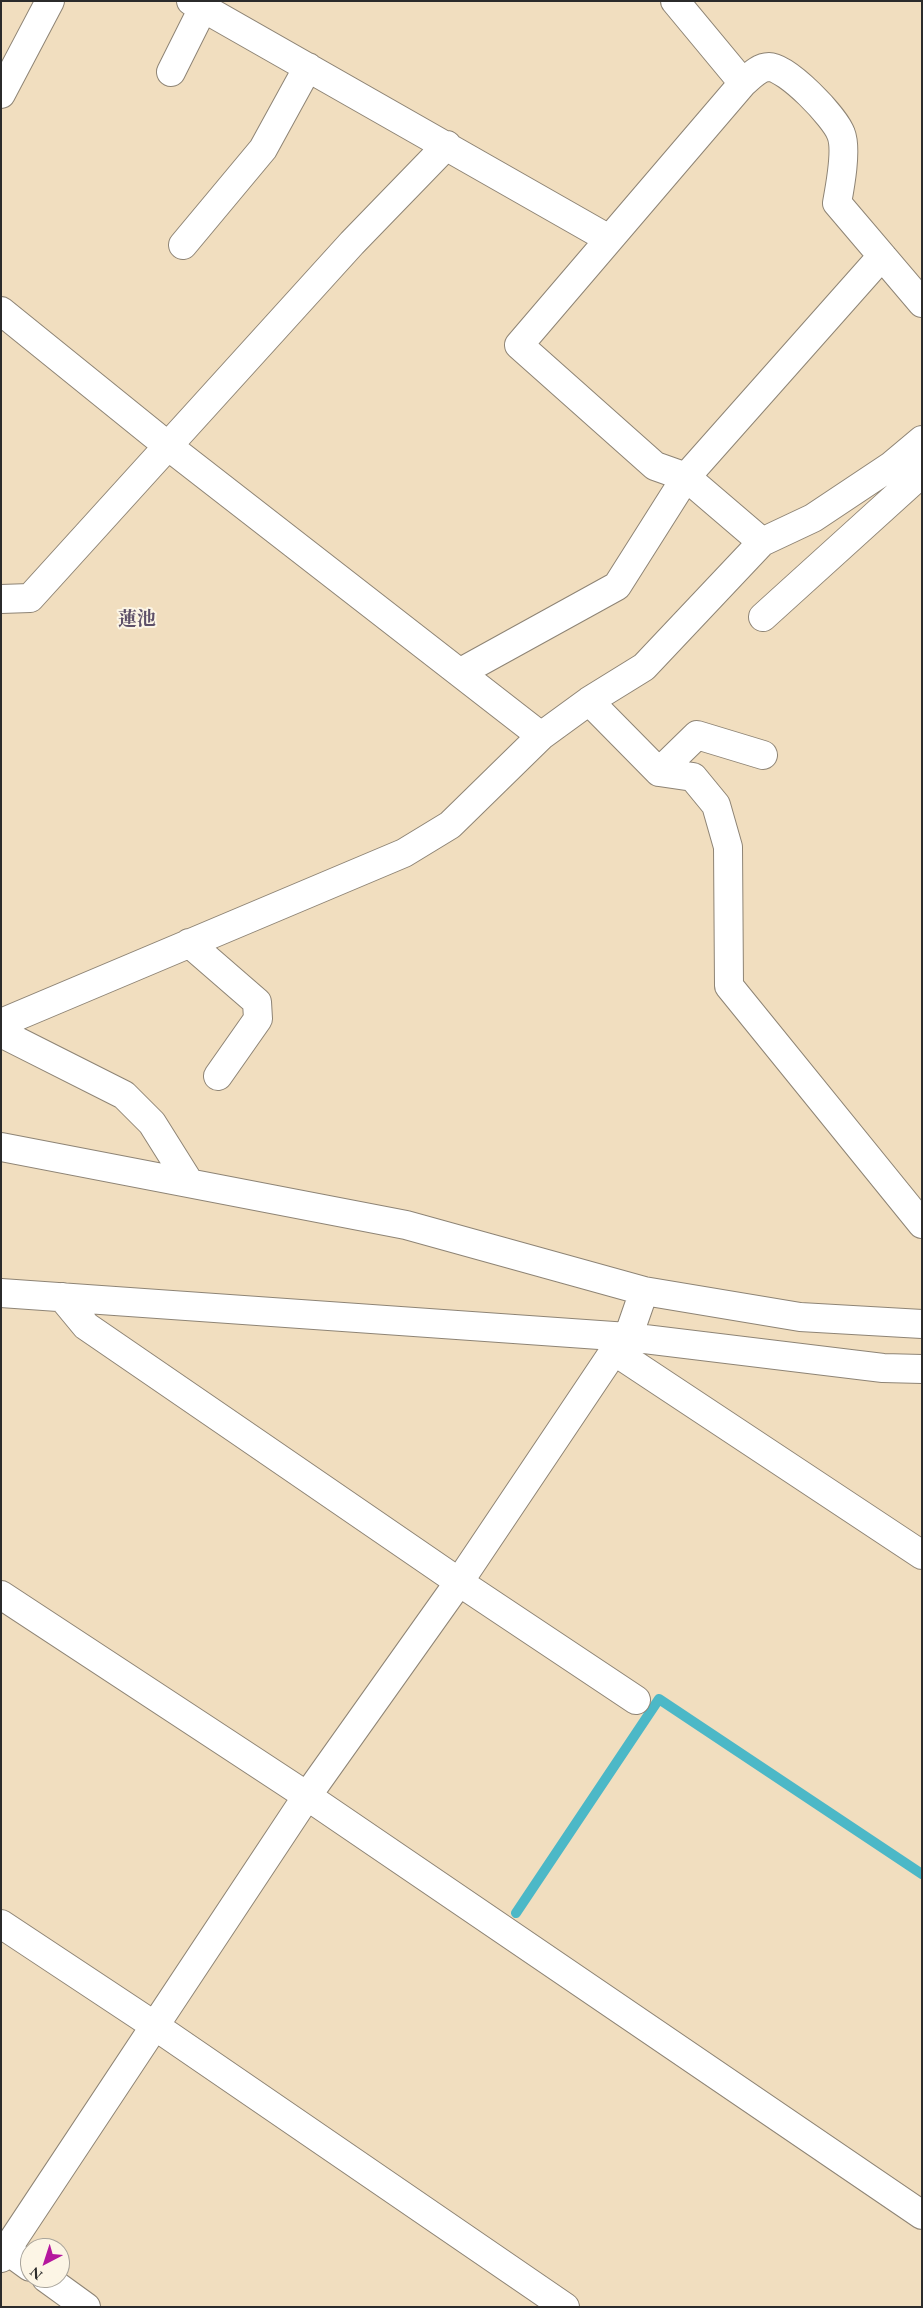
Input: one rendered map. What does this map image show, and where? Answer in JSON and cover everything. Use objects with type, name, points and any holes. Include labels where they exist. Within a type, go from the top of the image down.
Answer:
[{"type":"street","points":[[1,94],[50,1]]},
{"type":"street","points":[[675,1],[744,83]]},
{"type":"street","points":[[171,72],[197,5],[609,239]]},
{"type":"street","points":[[183,246],[263,149],[308,67]]},
{"type":"street","points":[[762,542],[686,477],[655,466],[519,345],[744,83],[758,70],[770,67],[789,75],[823,107],[841,134],[842,171],[837,203],[922,303]]},
{"type":"street","points":[[1,598],[30,598],[352,243],[446,145]]},
{"type":"street","points":[[461,672],[617,586],[686,477],[882,256]]},
{"type":"street","points":[[1,311],[168,446],[541,736]]},
{"type":"street","points":[[1,1023],[189,942],[404,853],[450,825],[541,736],[589,701],[644,668],[762,542],[813,518],[891,466],[922,440]]},
{"type":"street","points":[[763,617],[922,473]]},
{"type":"street","points":[[589,701],[658,772],[693,777],[716,805],[728,847],[729,986],[922,1224]]},
{"type":"street","points":[[658,772],[697,735],[763,755]]},
{"type":"street","points":[[189,942],[257,1002],[258,1019],[218,1076]]},
{"type":"street","points":[[1,1032],[124,1094],[152,1123],[189,1182]]},
{"type":"street","points":[[1,1147],[406,1224],[644,1291],[800,1317],[922,1324]]},
{"type":"street","points":[[20,2261],[3,2251],[308,1796],[460,1582],[621,1344],[644,1291]]},
{"type":"street","points":[[1,1293],[62,1296],[883,1368],[922,1369]]},
{"type":"street","points":[[62,1296],[86,1326],[636,1700]]},
{"type":"street","points":[[621,1344],[922,1555]]},
{"type":"street","points":[[1,1595],[308,1796],[922,2215]]},
{"type":"street","points":[[1,1924],[155,2026],[566,2307]]},
{"type":"street","points":[[60,2288],[86,2307]]},
{"type":"waterway","points":[[516,1913],[659,1699],[922,1874]]},
{"type":"district","name":"蓮池","points":[[137,620]]}]
